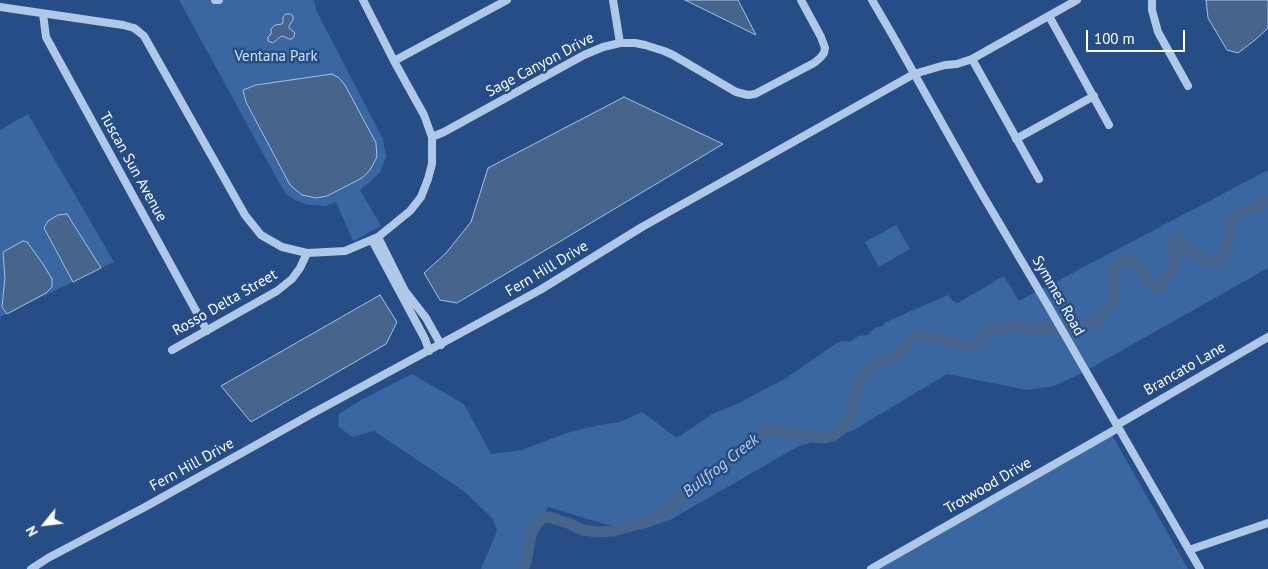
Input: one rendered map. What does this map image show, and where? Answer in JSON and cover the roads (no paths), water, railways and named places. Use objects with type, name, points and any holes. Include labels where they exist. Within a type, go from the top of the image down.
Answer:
[{"type":"street","points":[[0,7],[128,26],[138,31],[144,36],[245,215],[261,235],[282,247],[307,254],[345,251],[375,238],[410,211],[421,197],[432,164],[432,137],[424,115],[363,0]]},
{"type":"street","points":[[394,61],[507,0]]},
{"type":"street","points":[[613,0],[620,43]]},
{"type":"street","name":"Sage Canyon Drive","points":[[432,137],[584,55],[603,47],[620,43],[645,45],[673,54],[736,92],[748,95],[755,94],[814,63],[824,53],[825,48],[821,37],[800,0]]},
{"type":"street","name":"Symmes Road","points":[[874,0],[988,206],[1047,304],[1200,569]]},
{"type":"street","name":"Fern Hill Drive","points":[[31,569],[540,290],[642,227],[914,74],[972,59],[1077,0]]},
{"type":"street","points":[[1152,0],[1152,10],[1158,32],[1188,86]]},
{"type":"street","name":"Tuscan Sun Avenue","points":[[43,14],[46,37],[207,331]]},
{"type":"street","points":[[1049,16],[1109,125]]},
{"type":"street","points":[[972,59],[1039,179]]},
{"type":"street","points":[[1016,138],[1094,96]]},
{"type":"street","points":[[375,238],[405,291],[426,318],[441,345]]},
{"type":"street","points":[[375,238],[425,339],[429,351]]},
{"type":"street","name":"Rosso Delta Street","points":[[172,350],[277,291],[292,279],[307,254]]},
{"type":"street","name":"Brancato Lane","points":[[1117,426],[1268,337]]},
{"type":"street","name":"Trotwood Drive","points":[[871,569],[1117,426]]},
{"type":"street","points":[[1189,550],[1268,523]]},
{"type":"waterway","name":"Bullfrog Creek","points":[[523,569],[532,531],[542,518],[549,517],[582,530],[598,532],[614,531],[657,518],[698,483],[739,454],[762,433],[768,430],[822,438],[833,436],[850,419],[854,394],[867,370],[873,364],[882,362],[899,353],[915,336],[925,335],[972,346],[979,342],[990,328],[1014,326],[1040,329],[1077,327],[1087,323],[1098,323],[1116,297],[1113,286],[1114,267],[1120,261],[1133,261],[1142,268],[1146,280],[1153,288],[1160,288],[1166,275],[1173,269],[1176,260],[1176,254],[1173,249],[1175,240],[1179,238],[1183,240],[1186,247],[1194,253],[1210,262],[1217,262],[1228,246],[1230,240],[1229,224],[1234,217],[1268,200]]},
{"type":"park label","name":"Ventana Park","points":[[276,57]]}]
